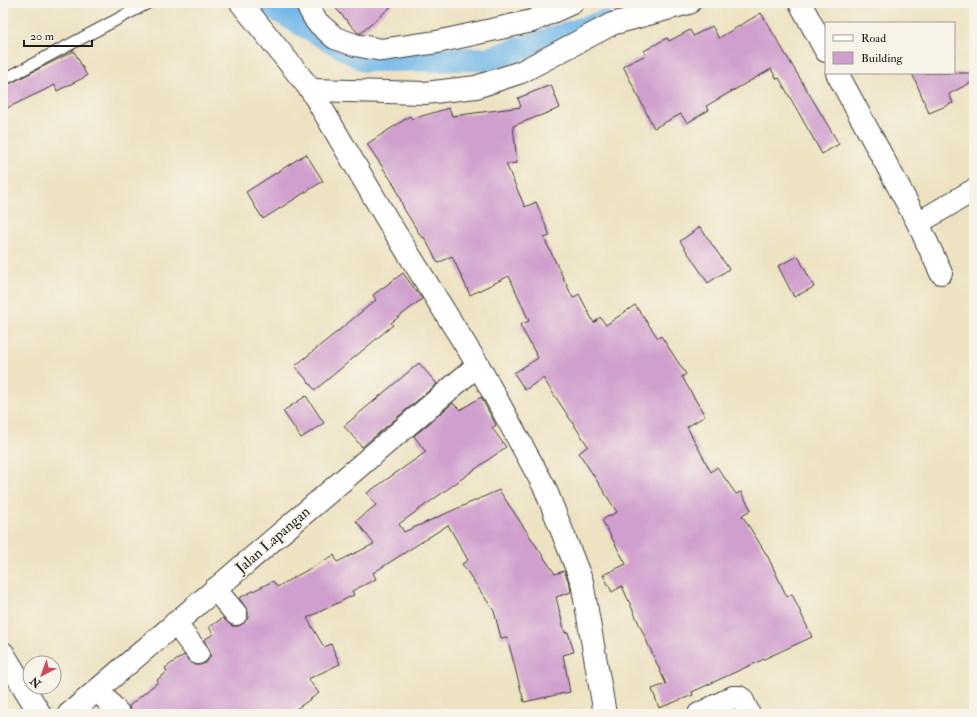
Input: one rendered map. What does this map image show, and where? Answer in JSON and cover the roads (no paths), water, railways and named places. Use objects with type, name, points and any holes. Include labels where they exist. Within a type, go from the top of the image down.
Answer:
[{"type":"street","points":[[241,3],[312,90],[388,221],[478,365],[545,488],[582,582],[605,714]]},
{"type":"street","points":[[306,3],[316,21],[335,38],[355,45],[382,50],[437,42],[532,21],[572,3]]},
{"type":"street","points":[[800,3],[825,50]]},
{"type":"street","points":[[312,90],[425,93],[476,87],[521,72],[612,24],[674,5]]},
{"type":"street","points":[[839,74],[918,223],[942,273]]},
{"type":"street","points":[[918,223],[974,190]]},
{"type":"street","name":"Jalan Lapangan","points":[[69,714],[478,365]]},
{"type":"street","points":[[215,589],[236,614]]},
{"type":"street","points":[[175,623],[198,653]]},
{"type":"street","points":[[3,653],[40,714]]},
{"type":"street","points":[[98,690],[119,714]]},
{"type":"street","points":[[699,714],[739,696],[749,714]]},
{"type":"lane","points":[[3,80],[148,3]]},
{"type":"waterway","points":[[265,3],[365,60],[489,59],[604,22]]}]
